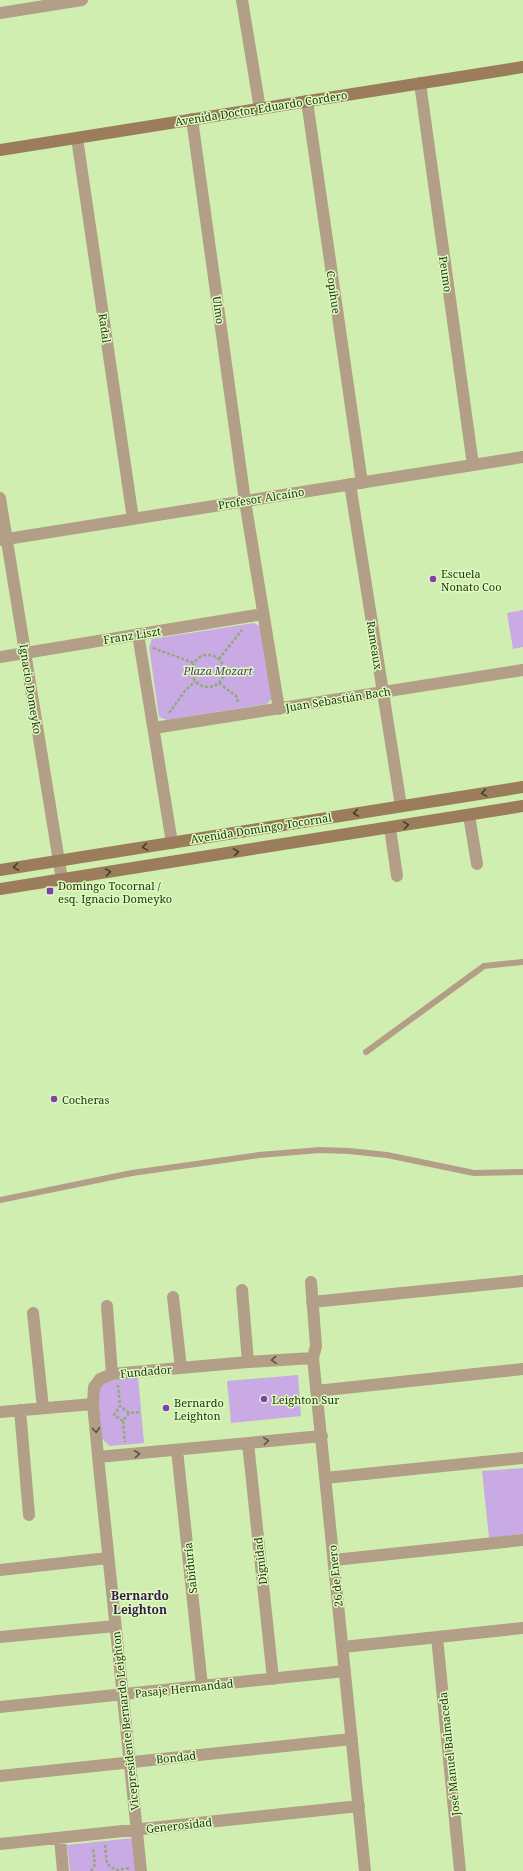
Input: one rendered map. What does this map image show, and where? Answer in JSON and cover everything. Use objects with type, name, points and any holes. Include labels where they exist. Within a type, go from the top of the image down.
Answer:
[{"type":"main road","name":"Avenida Doctor Eduardo Cordero","points":[[0,150],[523,67]]},
{"type":"main road","name":"Avenida Domingo Tocornal","points":[[0,870],[523,787]]},
{"type":"main road","name":"Avenida Domingo Tocornal","points":[[0,889],[523,806]]},
{"type":"street","points":[[0,13],[82,0]]},
{"type":"street","points":[[242,0],[260,109]]},
{"type":"street","name":"Peumo","points":[[420,83],[473,465]]},
{"type":"street","name":"Copihue","points":[[307,101],[356,484]]},
{"type":"street","name":"Ulmo","points":[[192,119],[245,501],[259,614],[278,708]]},
{"type":"street","name":"Radal","points":[[78,138],[133,519]]},
{"type":"street","name":"Profesor Alcaíno","points":[[3,540],[523,457]]},
{"type":"street","name":"Rameaux","points":[[356,484],[383,692],[401,806]]},
{"type":"street","name":"Ignacio Domeyko","points":[[0,498],[3,540],[25,653],[62,880]]},
{"type":"street","name":"Franz Liszt","points":[[0,657],[139,639],[259,614]]},
{"type":"street","points":[[139,639],[156,728],[172,843]]},
{"type":"street","name":"Juan Sebastián Bach","points":[[156,728],[523,670]]},
{"type":"street","points":[[469,815],[477,864]]},
{"type":"street","points":[[390,828],[397,876]]},
{"type":"street","points":[[312,1302],[523,1281]]},
{"type":"street","name":"26 de Enero","points":[[311,1282],[316,1346],[313,1358],[316,1391],[322,1436],[342,1647],[366,1871]]},
{"type":"street","points":[[242,1290],[248,1362]]},
{"type":"street","points":[[173,1297],[181,1368]]},
{"type":"street","points":[[107,1306],[115,1378]]},
{"type":"street","points":[[33,1314],[43,1408]]},
{"type":"street","name":"Fundador","points":[[93,1404],[94,1387],[100,1380],[181,1368],[313,1358]]},
{"type":"street","points":[[316,1391],[523,1369]]},
{"type":"street","points":[[0,1412],[93,1404]]},
{"type":"street","name":"Vicepresidente Bernardo Leighton","points":[[93,1404],[140,1869]]},
{"type":"street","points":[[20,1410],[28,1515]]},
{"type":"street","points":[[98,1457],[322,1436]]},
{"type":"street","name":"Dignidad","points":[[248,1443],[273,1679]]},
{"type":"street","name":"Sabiduría","points":[[177,1450],[202,1686]]},
{"type":"street","points":[[325,1478],[523,1458]]},
{"type":"street","points":[[334,1560],[523,1540]]},
{"type":"street","points":[[0,1570],[108,1558]]},
{"type":"street","points":[[0,1637],[115,1626]]},
{"type":"street","points":[[342,1647],[523,1628]]},
{"type":"street","name":"José Manuel Balmaceda","points":[[437,1637],[460,1871]]},
{"type":"street","name":"Pasaje Hermandad","points":[[0,1707],[345,1671]]},
{"type":"street","name":"Bondad","points":[[0,1776],[352,1739]]},
{"type":"street","name":"Generosidad","points":[[0,1844],[359,1806]]},
{"type":"street","points":[[60,1838],[63,1871]]},
{"type":"lane","points":[[366,1052],[484,966],[523,962]]},
{"type":"lane","points":[[0,1200],[132,1173],[259,1155],[320,1150],[387,1155],[474,1173],[523,1172]]},
{"type":"path","points":[[219,659],[259,614]]},
{"type":"path","points":[[139,639],[194,663]]},
{"type":"path","points":[[209,655],[219,659],[224,668],[224,674],[219,683],[209,687],[195,681],[192,671],[194,663],[199,658],[209,655]]},
{"type":"path","points":[[156,728],[185,691],[195,681]]},
{"type":"path","points":[[219,683],[237,697],[241,714]]},
{"type":"path","points":[[115,1378],[120,1406],[129,1413],[141,1412]]},
{"type":"path","points":[[120,1406],[114,1415],[124,1421]]},
{"type":"path","points":[[125,1442],[124,1421],[129,1413]]},
{"type":"path","points":[[98,1833],[107,1864],[115,1870],[140,1869]]},
{"type":"path","points":[[91,1871],[96,1865],[98,1833]]},
{"type":"green space","points":[[523,610],[523,647],[513,649],[507,613]]},
{"type":"green space","name":"Plaza Mozart","points":[[254,623],[261,627],[273,697],[267,704],[167,720],[159,717],[149,647],[152,639]]},
{"type":"green space","name":"Leighton Sur","points":[[298,1375],[301,1416],[231,1423],[227,1381]]},
{"type":"green space","points":[[138,1377],[144,1443],[110,1446],[102,1439],[98,1390],[105,1381]]},
{"type":"green space","points":[[523,1468],[523,1534],[489,1538],[482,1471]]},
{"type":"green space","points":[[133,1838],[136,1871],[70,1871],[67,1845]]},
{"type":"place","name":"Escuela Nonato Coo","points":[[433,579]]},
{"type":"place","name":"Domingo Tocornal / esq. Ignacio Domeyko","points":[[50,891]]},
{"type":"place","name":"Cocheras","points":[[54,1099]]},
{"type":"place","name":"Leighton Sur","points":[[264,1399]]},
{"type":"place","name":"Bernardo Leighton","points":[[166,1408]]},
{"type":"district","name":"Bernardo Leighton","points":[[140,1602]]}]
